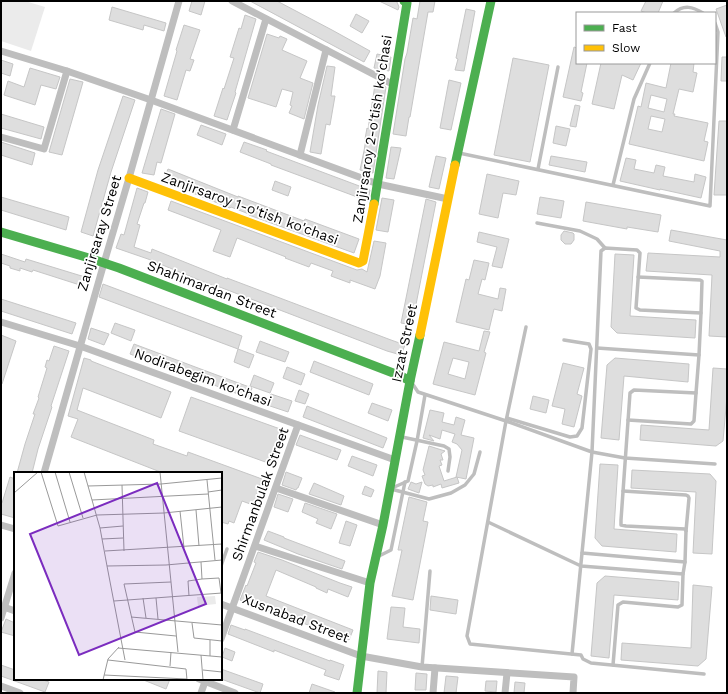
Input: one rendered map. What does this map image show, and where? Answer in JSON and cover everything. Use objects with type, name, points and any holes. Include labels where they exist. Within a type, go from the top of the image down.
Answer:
[{"type":"street","name":"Zanjirsaray Street","points":[[44,472],[179,1]]},
{"type":"street","points":[[232,1],[394,85]]},
{"type":"street","name":"Zanjirsaroy 2-o'tish ko'chasi","points":[[362,262],[378,184],[394,85],[407,3],[404,1]]},
{"type":"street","name":"Izzat Street","points":[[357,693],[370,583],[383,525],[410,381],[491,1]]},
{"type":"street","points":[[233,130],[266,19]]},
{"type":"street","points":[[300,155],[326,50]]},
{"type":"street","points":[[1,52],[67,71],[151,100],[378,184],[448,199]]},
{"type":"street","points":[[1,137],[44,149],[67,71]]},
{"type":"street","name":"Zanjirsaroy 1-o'tish ko'chasi","points":[[129,178],[359,263],[362,262]]},
{"type":"street","name":"Shahimardan Street","points":[[1,232],[104,263],[386,370],[410,381]]},
{"type":"street","name":"Nodirabegim ko'chasi","points":[[1,322],[80,346],[395,460]]},
{"type":"street","name":"Shirmanbulak Street","points":[[222,636],[298,425]]},
{"type":"street","points":[[276,488],[383,525]]},
{"type":"street","points":[[1,525],[14,529]]},
{"type":"street","points":[[255,546],[370,583]]},
{"type":"street","points":[[1,618],[3,606],[14,576]]},
{"type":"street","name":"Xusnabad Street","points":[[222,604],[361,656],[422,667],[574,677],[573,693]]},
{"type":"street","points":[[3,606],[14,611]]},
{"type":"street","points":[[433,693],[435,668]]},
{"type":"street","points":[[505,693],[507,673]]},
{"type":"street","points":[[201,693],[203,680],[235,693]]},
{"type":"street","points":[[1,686],[20,693]]},
{"type":"lane","points":[[675,12],[692,7],[701,12]]},
{"type":"lane","points":[[458,153],[710,206],[718,32],[716,26]]},
{"type":"lane","points":[[613,185],[634,99],[650,64]]},
{"type":"lane","points":[[538,169],[558,67]]},
{"type":"lane","points":[[537,223],[580,231],[597,240],[605,248],[638,250],[640,253],[636,308],[640,310],[701,313]]},
{"type":"lane","points":[[572,654],[592,452],[601,251],[605,248]]},
{"type":"lane","points":[[628,420],[691,424],[694,421],[699,355],[702,281],[638,277]]},
{"type":"lane","points":[[526,327],[507,420],[467,636],[470,644],[581,655],[583,660],[591,663],[704,674]]},
{"type":"lane","points":[[410,381],[418,392],[507,420],[570,437],[577,436],[582,428],[591,349],[589,344],[564,340]]},
{"type":"lane","points":[[597,348],[699,355]]},
{"type":"lane","points":[[686,531],[685,529],[626,526],[621,525],[620,520],[630,393],[634,390],[696,393]]},
{"type":"lane","points":[[389,489],[408,481],[425,394]]},
{"type":"lane","points":[[507,420],[592,452],[625,458],[715,464]]},
{"type":"lane","points":[[399,436],[444,446],[449,449],[450,457],[448,471]]},
{"type":"lane","points":[[389,489],[429,499],[451,493],[465,485],[474,474],[480,452]]},
{"type":"lane","points":[[376,557],[391,550],[405,482]]},
{"type":"lane","points":[[613,665],[618,605],[623,602],[678,607],[682,605],[689,498],[686,495],[623,491]]},
{"type":"lane","points":[[488,522],[581,566],[683,574]]},
{"type":"lane","points":[[222,563],[227,549]]},
{"type":"lane","points":[[582,553],[685,562]]},
{"type":"lane","points":[[422,667],[430,571]]},
{"type":"shaded area","points":[[1,1],[25,1],[45,7],[31,51],[1,41]]},
{"type":"building","points":[[192,1],[205,1],[201,15],[189,11]]},
{"type":"building","points":[[250,1],[277,1],[370,51],[364,62]]},
{"type":"building","points":[[379,1],[395,1],[399,7],[398,10]]},
{"type":"building","points":[[420,1],[435,1],[433,12],[428,12],[406,136],[393,134],[413,18],[417,19]]},
{"type":"building","points":[[646,1],[663,1],[658,12],[641,11]]},
{"type":"building","points":[[727,5],[727,36],[726,37],[716,9]]},
{"type":"building","points":[[112,7],[166,23],[164,31],[144,25],[143,30],[109,20]]},
{"type":"building","points":[[466,9],[475,11],[464,71],[455,70]]},
{"type":"building","points":[[356,14],[369,21],[362,33],[350,26]]},
{"type":"building","points":[[245,15],[256,19],[227,120],[214,116],[234,58],[230,57],[239,28],[241,29]]},
{"type":"building","points":[[184,25],[200,30],[190,59],[194,60],[190,71],[186,70],[177,100],[164,96]]},
{"type":"building","points":[[267,34],[279,38],[280,36],[287,39],[282,50],[307,61],[300,78],[313,83],[304,119],[289,113],[292,106],[290,105],[293,92],[282,89],[276,107],[248,98]]},
{"type":"building","points":[[574,47],[576,48],[576,64],[587,64],[581,92],[583,93],[581,101],[563,97]]},
{"type":"building","points":[[377,54],[391,57],[389,71],[374,68]]},
{"type":"building","points":[[722,57],[727,57],[727,81],[721,81]]},
{"type":"building","points":[[513,58],[549,65],[530,162],[494,155]]},
{"type":"building","points":[[1,60],[13,64],[10,76],[1,73]]},
{"type":"building","points":[[601,64],[641,64],[633,80],[622,75],[614,109],[592,104]]},
{"type":"building","points":[[671,64],[694,64],[693,72],[697,73],[693,92],[679,89],[673,114],[675,114],[674,116],[708,123],[704,141],[708,142],[704,161],[629,144],[638,106],[641,107],[646,83],[666,88]],"holes":[[[651,95],[667,99],[664,112],[648,108]],[[651,116],[665,119],[662,132],[648,129]]]},
{"type":"building","points":[[327,66],[335,67],[331,96],[335,96],[330,125],[326,124],[321,154],[310,152],[318,105]]},
{"type":"building","points":[[30,68],[60,77],[56,89],[41,85],[35,105],[4,95],[8,81],[24,87]]},
{"type":"building","points":[[70,79],[83,82],[62,155],[49,152]]},
{"type":"building","points":[[449,80],[461,83],[451,130],[440,128]]},
{"type":"building","points":[[375,84],[386,87],[373,173],[360,170]]},
{"type":"building","points":[[123,96],[135,100],[111,172],[93,236],[81,232],[98,170]]},
{"type":"building","points":[[575,105],[580,106],[576,127],[570,126]]},
{"type":"building","points":[[161,109],[175,114],[161,163],[157,162],[154,175],[142,173]]},
{"type":"building","points":[[1,114],[44,127],[41,139],[1,128]]},
{"type":"building","points":[[719,121],[727,121],[727,195],[714,195]]},
{"type":"building","points":[[201,125],[226,134],[222,145],[197,135]]},
{"type":"building","points":[[556,126],[570,129],[566,146],[553,143]]},
{"type":"building","points":[[1,142],[35,153],[32,165],[1,155]]},
{"type":"building","points":[[244,142],[370,190],[368,201],[240,152]]},
{"type":"building","points":[[391,147],[401,148],[394,179],[386,178]]},
{"type":"building","points":[[436,156],[446,158],[439,189],[429,187]]},
{"type":"building","points":[[551,156],[587,162],[585,172],[549,165]]},
{"type":"building","points":[[626,158],[636,160],[634,169],[654,173],[656,165],[665,167],[663,176],[694,182],[695,174],[706,177],[701,198],[620,181]]},
{"type":"building","points":[[168,169],[238,197],[359,239],[354,253],[231,207],[230,208],[163,181]]},
{"type":"building","points":[[487,174],[519,181],[516,195],[503,193],[498,218],[479,214]]},
{"type":"building","points":[[275,181],[291,187],[288,196],[272,190]]},
{"type":"building","points":[[137,188],[148,192],[137,224],[140,225],[134,247],[151,253],[152,249],[227,279],[405,345],[401,355],[217,286],[216,287],[148,259],[116,248],[121,234],[124,235]]},
{"type":"building","points":[[1,197],[69,217],[66,230],[1,210]]},
{"type":"building","points":[[540,197],[564,201],[561,218],[537,214]]},
{"type":"building","points":[[382,198],[394,200],[388,232],[376,230]]},
{"type":"building","points":[[426,199],[436,202],[412,325],[401,323]]},
{"type":"building","points":[[171,201],[357,270],[362,269],[367,272],[374,241],[386,243],[380,276],[375,289],[350,280],[350,283],[331,276],[333,271],[311,263],[309,267],[237,238],[230,257],[213,251],[221,230],[168,210]]},
{"type":"building","points":[[586,202],[661,215],[658,232],[627,227],[627,229],[583,221]]},
{"type":"building","points":[[671,230],[727,240],[727,337],[709,336],[712,275],[646,271],[648,253],[720,257],[720,251],[669,241]]},
{"type":"building","points":[[564,231],[574,234],[574,240],[571,244],[565,244],[561,240],[561,235]]},
{"type":"building","points":[[479,232],[509,239],[502,268],[492,266],[497,247],[477,242]]},
{"type":"building","points":[[1,254],[25,262],[26,259],[85,277],[83,286],[33,270],[32,272],[20,268],[20,271],[10,268],[10,266],[1,263]]},
{"type":"building","points":[[615,254],[634,255],[630,316],[696,320],[695,338],[617,333],[611,327]]},
{"type":"building","points":[[474,260],[489,263],[485,280],[482,279],[478,294],[498,299],[500,288],[506,289],[502,311],[494,309],[489,330],[456,322],[466,279],[469,280]]},
{"type":"building","points":[[103,284],[242,336],[238,349],[99,297]]},
{"type":"building","points":[[1,299],[76,323],[72,334],[1,311]]},
{"type":"building","points":[[115,323],[135,330],[131,341],[111,333]]},
{"type":"building","points":[[91,328],[109,334],[104,345],[88,339]]},
{"type":"building","points":[[484,331],[490,332],[484,352],[486,353],[475,395],[433,384],[444,342],[479,351]],"holes":[[[453,358],[469,362],[465,379],[448,374]]]},
{"type":"building","points":[[1,335],[16,341],[2,384],[1,384]]},
{"type":"building","points":[[260,341],[289,352],[285,362],[256,352]]},
{"type":"building","points":[[134,344],[252,388],[249,398],[130,354]]},
{"type":"building","points":[[54,346],[69,351],[51,406],[52,407],[32,472],[17,472],[35,414],[33,414],[47,368],[45,367],[47,360],[49,361]]},
{"type":"building","points":[[238,349],[254,355],[249,368],[234,362]]},
{"type":"building","points":[[84,358],[171,392],[161,418],[83,388],[77,410],[154,440],[153,444],[187,456],[188,452],[262,479],[253,505],[242,501],[234,523],[229,521],[228,524],[222,522],[222,472],[160,472],[71,437],[78,419],[68,416]]},
{"type":"building","points":[[615,358],[689,364],[688,382],[624,376],[619,440],[601,438],[607,365]]},
{"type":"building","points":[[314,361],[373,384],[369,395],[310,372]]},
{"type":"building","points":[[563,363],[584,368],[577,394],[582,396],[574,427],[562,424],[565,409],[552,406]]},
{"type":"building","points":[[287,367],[305,374],[301,385],[283,378]]},
{"type":"building","points":[[713,368],[727,369],[727,396],[723,441],[716,446],[640,440],[641,425],[709,430]]},
{"type":"building","points":[[254,375],[274,383],[270,393],[250,386]]},
{"type":"building","points":[[299,390],[309,394],[305,404],[295,401]]},
{"type":"building","points":[[271,394],[292,401],[288,412],[267,405]]},
{"type":"building","points":[[533,396],[549,400],[546,413],[530,409]]},
{"type":"building","points":[[191,397],[283,430],[271,464],[179,431]]},
{"type":"building","points":[[372,403],[392,410],[388,421],[368,413]]},
{"type":"building","points":[[307,406],[387,438],[383,448],[303,417]]},
{"type":"building","points":[[430,410],[444,413],[442,422],[454,425],[456,417],[465,420],[461,435],[474,438],[466,479],[456,477],[462,450],[457,444],[452,442],[455,434],[442,430],[440,439],[429,435],[434,441],[423,438]]},
{"type":"building","points":[[300,435],[341,450],[337,460],[296,445]]},
{"type":"building","points":[[429,446],[445,451],[441,454],[443,460],[440,460],[442,465],[439,466],[444,481],[457,477],[459,483],[442,488],[441,484],[433,487],[433,485],[428,486],[425,484],[422,476],[425,475],[423,470]]},
{"type":"building","points":[[352,456],[377,465],[373,476],[348,466]]},
{"type":"building","points":[[600,464],[618,465],[614,529],[677,534],[676,552],[602,546],[595,538]]},
{"type":"building","points":[[632,470],[710,474],[716,481],[712,554],[693,553],[696,492],[631,488]]},
{"type":"building","points":[[286,472],[302,478],[296,490],[282,485]]},
{"type":"building","points":[[10,477],[14,479],[14,518],[1,514],[2,503]]},
{"type":"building","points":[[411,482],[416,484],[422,482],[419,493],[408,489]]},
{"type":"building","points":[[314,483],[344,496],[341,505],[309,494]]},
{"type":"building","points":[[365,486],[374,490],[371,497],[362,494]]},
{"type":"building","points":[[278,494],[293,499],[288,512],[274,507]]},
{"type":"building","points":[[409,497],[427,502],[423,521],[428,522],[413,600],[392,596],[402,550],[398,550]]},
{"type":"building","points":[[305,503],[337,514],[331,529],[316,523],[318,519],[302,512]]},
{"type":"building","points":[[346,521],[357,525],[350,546],[339,543]]},
{"type":"building","points":[[268,531],[345,561],[342,569],[298,554],[264,540]]},
{"type":"building","points":[[258,552],[352,587],[348,597],[328,589],[327,593],[276,570],[266,596],[353,630],[349,640],[240,600],[256,563],[254,562]]},
{"type":"building","points":[[605,576],[679,582],[678,600],[614,595],[609,658],[591,656],[597,583]]},
{"type":"building","points":[[693,585],[712,587],[706,659],[698,666],[621,660],[622,643],[691,648]]},
{"type":"building","points":[[431,596],[458,600],[456,614],[430,610]]},
{"type":"building","points":[[391,607],[405,608],[403,627],[420,629],[419,643],[387,639]]},
{"type":"building","points":[[6,619],[14,623],[14,636],[1,632]]},
{"type":"building","points":[[231,625],[344,665],[339,680],[324,675],[326,670],[228,634]]},
{"type":"building","points":[[225,648],[235,652],[232,661],[222,657]]},
{"type":"building","points":[[1,665],[14,670],[14,680],[43,680],[49,682],[45,692],[1,676]]},
{"type":"building","points":[[222,669],[263,684],[260,693],[222,679]]},
{"type":"building","points":[[378,671],[387,672],[386,693],[377,693]]},
{"type":"building","points":[[416,673],[427,674],[426,690],[415,690]]},
{"type":"building","points":[[446,676],[458,677],[456,693],[444,693]]},
{"type":"building","points":[[144,680],[170,680],[166,689]]},
{"type":"building","points":[[486,681],[497,681],[496,692],[485,691]]},
{"type":"building","points":[[515,682],[525,683],[524,693],[514,693]]},
{"type":"building","points":[[312,684],[335,692],[335,693],[309,693]]},
{"type":"traffic: fast","points":[[374,204],[407,3],[404,1]]},
{"type":"traffic: fast","points":[[455,165],[491,1]]},
{"type":"traffic: fast","points":[[1,232],[119,268],[401,376],[410,381]]},
{"type":"traffic: fast","points":[[357,693],[370,583],[383,525],[420,335]]},
{"type":"traffic: slow","points":[[420,335],[455,165]]},
{"type":"traffic: slow","points":[[129,178],[359,263],[363,261],[374,204]]}]
